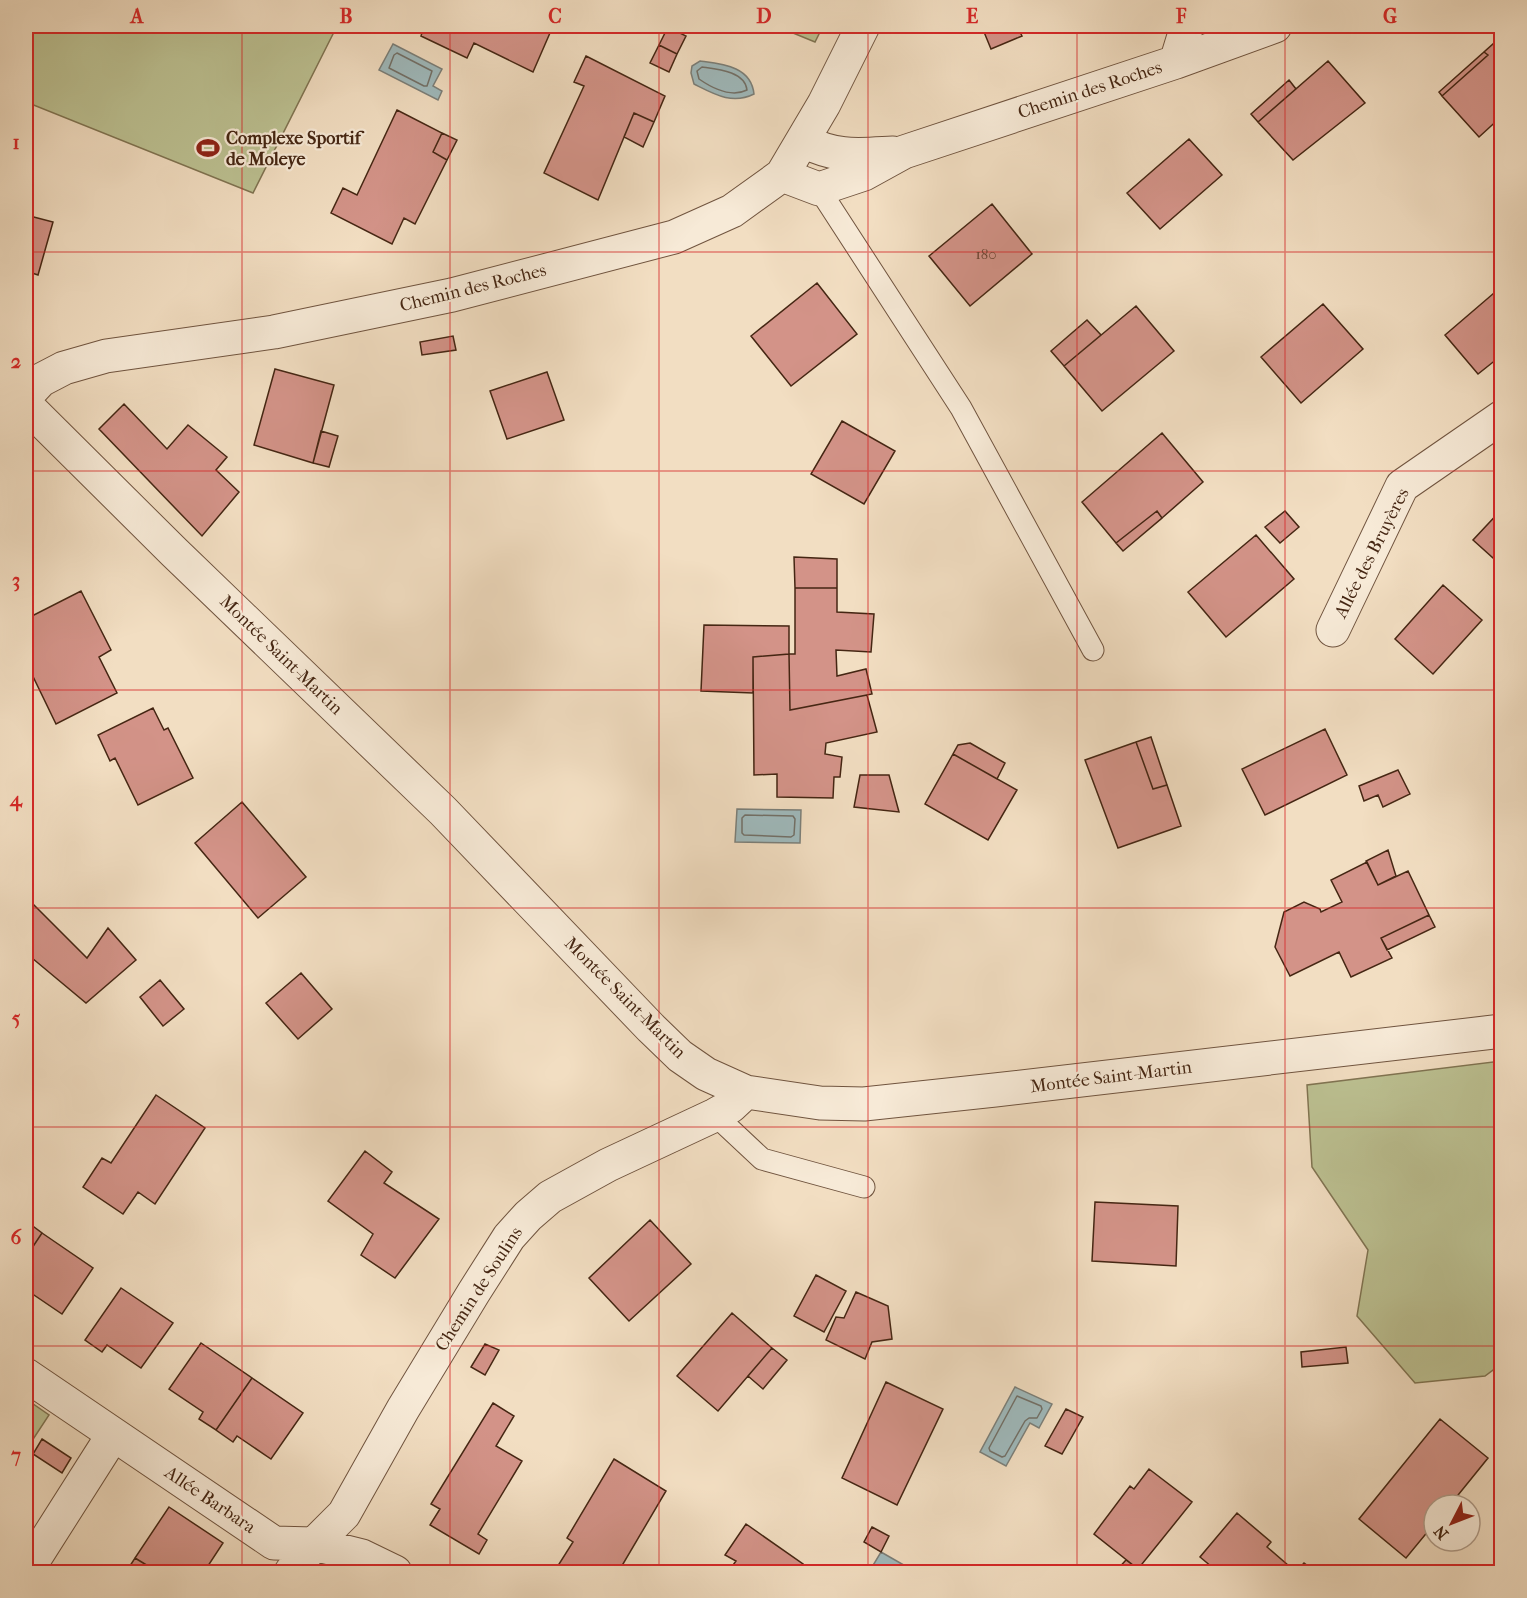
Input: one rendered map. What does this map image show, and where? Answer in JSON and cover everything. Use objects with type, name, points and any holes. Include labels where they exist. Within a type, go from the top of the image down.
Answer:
[{"type":"street","points":[[819,189],[782,175],[803,141],[863,26]]},
{"type":"street","points":[[1176,62],[1187,26]]},
{"type":"street","name":"Chemin des Roches","points":[[819,189],[864,174],[904,152],[1176,62],[1275,26]]},
{"type":"street","name":"Chemin des Roches","points":[[803,141],[819,149],[849,156],[904,152]]},
{"type":"street","name":"Chemin des Roches","points":[[26,396],[41,380],[64,368],[106,357],[274,332],[441,297],[674,237],[732,211],[782,175]]},
{"type":"street","name":"Montée Saint-Martin","points":[[26,405],[174,552],[443,811],[680,1056],[706,1074],[746,1092],[820,1103],[864,1104],[1502,1031]]},
{"type":"street","name":"Allée des Bruyères","points":[[1333,630],[1402,486],[1502,417]]},
{"type":"street","name":"Chemin de Soulins","points":[[291,1572],[314,1544],[344,1514],[403,1409],[474,1292],[509,1237],[528,1216],[550,1197],[608,1165],[715,1115],[731,1106],[746,1092]]},
{"type":"street","name":"Allée Barbara","points":[[26,1375],[274,1543],[314,1544],[362,1556],[395,1572]]},
{"type":"street","points":[[26,1572],[114,1435]]},
{"type":"lane","points":[[819,189],[961,408],[1093,650]]},
{"type":"lane","points":[[715,1115],[762,1159],[864,1187]]},
{"type":"green space","name":"Complexe Sportif de Moleye","points":[[26,26],[337,26],[253,193],[26,102]]},
{"type":"green space","points":[[776,26],[823,26],[815,42]]},
{"type":"green space","points":[[1501,1061],[1501,1364],[1485,1376],[1415,1383],[1357,1316],[1368,1250],[1312,1167],[1307,1085]]},
{"type":"green space","points":[[26,1399],[49,1415],[26,1450]]},
{"type":"water","points":[[393,44],[442,69],[433,86],[442,91],[438,100],[379,70]]},
{"type":"water","points":[[700,61],[726,65],[741,72],[752,85],[754,94],[738,98],[723,97],[694,84],[692,66]]},
{"type":"water","points":[[737,809],[801,810],[800,843],[735,842]]},
{"type":"water","points":[[1015,1387],[1052,1404],[1039,1428],[1030,1423],[1006,1466],[980,1452]]},
{"type":"water","points":[[881,1552],[916,1572],[869,1572]]},
{"type":"building","points":[[424,26],[553,26],[533,72],[474,43],[467,58],[421,36]]},
{"type":"building","points":[[1000,26],[1017,26],[1022,36],[991,49],[984,32]]},
{"type":"building","points":[[668,27],[686,36],[677,54],[659,45]]},
{"type":"building","points":[[1502,36],[1502,116],[1479,137],[1442,96],[1488,55],[1484,52]]},
{"type":"building","points":[[659,45],[677,54],[669,72],[650,63]]},
{"type":"building","points":[[1484,52],[1488,55],[1442,96],[1439,92]]},
{"type":"building","points":[[586,56],[665,96],[654,122],[634,113],[598,200],[544,173],[584,86],[574,82]]},
{"type":"building","points":[[1328,61],[1365,103],[1293,160],[1258,122]]},
{"type":"building","points":[[1289,80],[1296,89],[1258,122],[1251,114]]},
{"type":"building","points":[[397,110],[442,133],[433,152],[447,160],[415,224],[404,218],[392,244],[331,213],[343,188],[357,195]]},
{"type":"building","points":[[634,113],[654,122],[643,147],[624,137]]},
{"type":"building","points":[[442,133],[457,140],[447,160],[433,152]]},
{"type":"building","points":[[1189,139],[1222,175],[1160,229],[1127,193]]},
{"type":"building","points":[[992,204],[1032,254],[970,306],[929,256]]},
{"type":"building","points":[[26,215],[53,222],[38,275],[26,271]]},
{"type":"building","points":[[817,283],[857,334],[791,386],[751,336]]},
{"type":"building","points":[[1501,287],[1502,355],[1478,374],[1445,335]]},
{"type":"building","points":[[1323,304],[1363,349],[1301,403],[1261,357]]},
{"type":"building","points":[[1136,306],[1174,351],[1102,411],[1064,366]]},
{"type":"building","points":[[1087,320],[1101,335],[1064,366],[1051,351]]},
{"type":"building","points":[[453,336],[456,350],[422,355],[420,342]]},
{"type":"building","points":[[275,369],[334,385],[313,463],[254,445]]},
{"type":"building","points":[[547,372],[564,420],[507,439],[490,391]]},
{"type":"building","points":[[124,404],[167,449],[188,425],[227,457],[216,470],[239,492],[202,536],[99,429]]},
{"type":"building","points":[[842,421],[895,451],[864,504],[811,474]]},
{"type":"building","points":[[321,431],[338,436],[329,467],[313,463]]},
{"type":"building","points":[[1162,433],[1203,482],[1162,518],[1157,511],[1116,543],[1082,502]]},
{"type":"building","points":[[1502,509],[1502,566],[1473,540]]},
{"type":"building","points":[[1157,511],[1162,518],[1123,551],[1116,543]]},
{"type":"building","points":[[1285,511],[1299,527],[1280,543],[1265,527]]},
{"type":"building","points":[[1256,535],[1294,579],[1226,637],[1188,592]]},
{"type":"building","points":[[794,557],[837,559],[837,588],[795,588]]},
{"type":"building","points":[[1443,585],[1482,620],[1433,674],[1395,639]]},
{"type":"building","points":[[795,588],[837,588],[837,612],[874,614],[871,652],[836,650],[837,676],[866,669],[872,694],[790,710],[789,654],[795,654]]},
{"type":"building","points":[[81,591],[111,650],[99,657],[117,693],[56,724],[26,662],[26,619]]},
{"type":"building","points":[[704,625],[789,626],[789,654],[753,657],[753,693],[701,691]]},
{"type":"building","points":[[789,654],[790,710],[867,695],[877,732],[826,743],[825,754],[842,757],[840,777],[834,777],[833,798],[777,797],[777,774],[754,775],[753,657]]},
{"type":"building","points":[[153,708],[164,730],[168,728],[193,778],[138,805],[115,758],[110,761],[98,735]]},
{"type":"building","points":[[1325,729],[1347,775],[1265,815],[1242,769]]},
{"type":"building","points":[[1151,737],[1167,785],[1153,789],[1136,742]]},
{"type":"building","points":[[1136,742],[1153,789],[1167,785],[1181,826],[1118,848],[1085,760]]},
{"type":"building","points":[[970,743],[1005,763],[997,779],[953,754],[958,745]]},
{"type":"building","points":[[953,754],[1017,790],[988,840],[925,804]]},
{"type":"building","points":[[1398,770],[1410,794],[1383,807],[1378,795],[1364,801],[1359,786]]},
{"type":"building","points":[[860,775],[889,775],[899,812],[854,807]]},
{"type":"building","points":[[242,802],[306,877],[258,918],[195,843]]},
{"type":"building","points":[[1388,850],[1396,876],[1378,885],[1366,861]]},
{"type":"building","points":[[1367,862],[1378,885],[1408,871],[1429,915],[1381,938],[1392,958],[1351,977],[1339,952],[1290,976],[1275,947],[1284,912],[1304,902],[1320,909],[1321,912],[1342,902],[1331,880]]},
{"type":"building","points":[[26,897],[87,958],[108,928],[136,960],[86,1003],[26,953]]},
{"type":"building","points":[[1429,915],[1435,927],[1387,950],[1381,938]]},
{"type":"building","points":[[301,973],[332,1009],[298,1039],[266,1003]]},
{"type":"building","points":[[160,980],[184,1009],[163,1026],[140,997]]},
{"type":"building","points":[[156,1095],[205,1128],[155,1204],[138,1192],[123,1214],[83,1187],[102,1158],[111,1163]]},
{"type":"building","points":[[365,1151],[392,1172],[384,1183],[439,1219],[395,1278],[361,1255],[373,1234],[328,1201]]},
{"type":"building","points":[[1095,1202],[1178,1206],[1176,1266],[1092,1261]]},
{"type":"building","points":[[650,1220],[691,1264],[629,1321],[589,1278]]},
{"type":"building","points":[[26,1221],[42,1233],[26,1257]]},
{"type":"building","points":[[42,1233],[93,1268],[62,1314],[28,1291],[26,1294],[26,1257]]},
{"type":"building","points":[[816,1275],[846,1291],[824,1332],[794,1316]]},
{"type":"building","points":[[121,1288],[173,1323],[141,1368],[107,1345],[102,1352],[85,1340]]},
{"type":"building","points":[[856,1292],[888,1306],[892,1339],[872,1342],[865,1359],[826,1340],[836,1317],[844,1318]]},
{"type":"building","points":[[732,1313],[772,1348],[718,1411],[677,1376]]},
{"type":"building","points":[[201,1343],[252,1378],[216,1430],[199,1419],[203,1412],[169,1389]]},
{"type":"building","points":[[485,1344],[499,1350],[485,1375],[471,1367]]},
{"type":"building","points":[[1346,1347],[1348,1363],[1302,1367],[1301,1352]]},
{"type":"building","points":[[772,1348],[787,1360],[763,1389],[748,1376]]},
{"type":"building","points":[[252,1378],[303,1413],[271,1459],[237,1436],[233,1442],[216,1430]]},
{"type":"building","points":[[886,1382],[943,1409],[897,1505],[842,1478]]},
{"type":"building","points":[[493,1403],[514,1416],[496,1446],[522,1461],[478,1534],[487,1540],[479,1554],[430,1525],[440,1509],[431,1504]]},
{"type":"building","points":[[1066,1409],[1083,1417],[1062,1454],[1045,1446]]},
{"type":"building","points":[[1440,1419],[1488,1458],[1460,1493],[1422,1493],[1422,1539],[1406,1558],[1359,1519]]},
{"type":"building","points":[[42,1439],[71,1458],[62,1473],[33,1454]]},
{"type":"building","points":[[614,1459],[666,1491],[620,1569],[626,1572],[554,1572],[573,1542],[567,1538]]},
{"type":"building","points":[[1149,1469],[1192,1502],[1138,1569],[1094,1534],[1130,1486],[1134,1489]]},
{"type":"building","points":[[169,1507],[223,1543],[204,1572],[194,1572],[186,1567],[183,1572],[158,1572],[135,1558]]},
{"type":"building","points":[[1237,1513],[1271,1542],[1267,1547],[1296,1572],[1218,1572],[1200,1557]]},
{"type":"building","points":[[746,1524],[803,1564],[797,1572],[728,1572],[736,1561],[725,1555]]},
{"type":"building","points":[[872,1527],[889,1536],[881,1552],[864,1542]]},
{"type":"building","points":[[135,1558],[158,1572],[126,1572]]},
{"type":"building","points":[[1126,1560],[1142,1572],[1115,1572]]},
{"type":"building","points":[[1304,1563],[1316,1572],[1296,1572]]},
{"type":"place","name":"Complexe Sportif de Moleye","points":[[208,148]]}]
